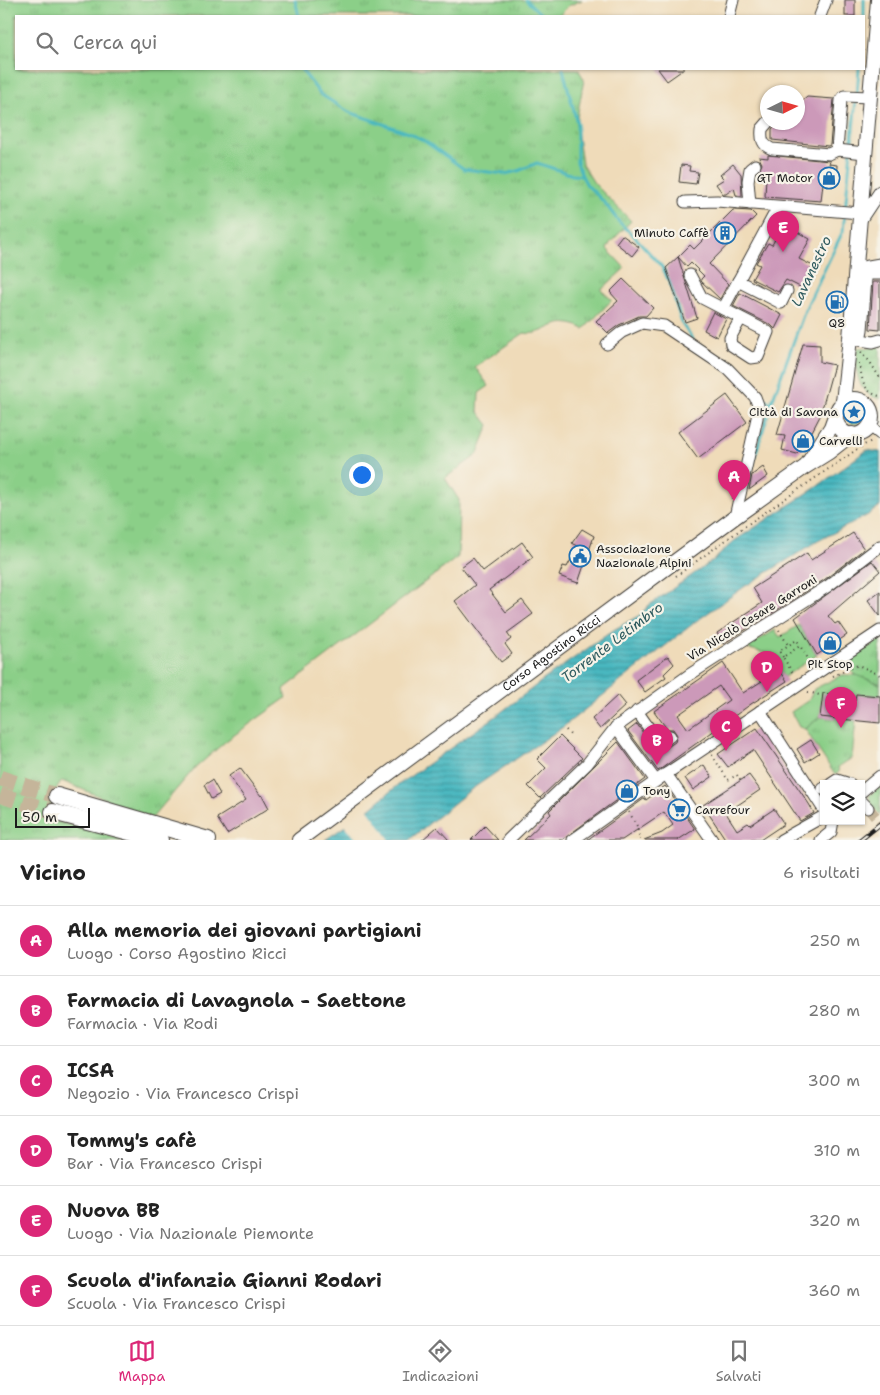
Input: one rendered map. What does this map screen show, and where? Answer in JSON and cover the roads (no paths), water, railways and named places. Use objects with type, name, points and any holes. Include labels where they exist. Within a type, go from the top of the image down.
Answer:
[{"type":"highway","points":[[55,804],[116,821],[208,840]]},
{"type":"highway","points":[[116,821],[160,840]]},
{"type":"main road","name":"Corso Agostino Ricci","points":[[805,467],[831,427],[840,408],[854,354],[859,274],[858,215],[870,97],[876,70],[878,0]]},
{"type":"main road","points":[[854,354],[862,401],[871,413],[876,427],[852,434],[841,429],[838,424],[840,408],[854,399],[862,401],[880,405]]},
{"type":"main road","name":"Corso Agostino Ricci","points":[[299,840],[735,517],[755,511],[805,467],[829,452],[852,434]]},
{"type":"street","points":[[729,15],[733,0]]},
{"type":"street","points":[[820,15],[826,0]]},
{"type":"street","points":[[837,150],[841,100],[844,96],[870,97]]},
{"type":"street","points":[[762,130],[763,144],[767,147],[830,154],[837,150],[865,153]]},
{"type":"street","points":[[750,204],[748,181],[750,169],[755,165]]},
{"type":"street","points":[[685,202],[717,201],[858,215],[880,191]]},
{"type":"street","points":[[723,309],[778,207]]},
{"type":"street","points":[[880,264],[863,267],[859,274],[880,274]]},
{"type":"street","points":[[690,275],[702,298],[741,318]]},
{"type":"street","points":[[736,285],[781,304],[787,291]]},
{"type":"street","points":[[606,344],[622,332],[642,323],[664,326],[728,368],[755,397],[758,405],[756,418],[735,517]]},
{"type":"street","points":[[855,339],[873,342],[880,340]]},
{"type":"street","name":"Via Nicolò Cesare Garroni","points":[[515,837],[587,764],[616,727],[689,675],[828,586],[880,546]]},
{"type":"street","points":[[573,840],[666,774],[880,632]]},
{"type":"street","points":[[637,711],[657,740],[662,742],[670,736]]},
{"type":"street","points":[[760,711],[820,804]]},
{"type":"street","points":[[616,727],[656,781]]},
{"type":"street","points":[[666,774],[708,839]]},
{"type":"street","points":[[865,795],[880,776]]},
{"type":"street","points":[[781,840],[820,818]]},
{"type":"street","points":[[821,840],[831,832],[832,825]]},
{"type":"water","name":"Torrente Letimbro","points":[[867,450],[880,452],[880,506],[868,515],[818,541],[744,587],[694,623],[563,727],[469,791],[409,840],[325,840],[543,680],[615,629],[640,615],[648,606],[715,559],[734,541],[815,488]]},
{"type":"waterway","points":[[295,0],[299,15]]},
{"type":"waterway","points":[[526,0],[542,15]]},
{"type":"waterway","name":"Lavanestro","points":[[864,0],[864,15]]},
{"type":"waterway","points":[[302,70],[320,94],[349,112],[409,133],[423,140],[464,169],[505,174],[537,163],[573,175],[582,176]]},
{"type":"waterway","points":[[563,70],[577,123],[577,162],[582,176],[587,185],[604,202],[619,222],[662,267],[669,281],[682,324],[693,340]]},
{"type":"waterway","name":"Lavanestro","points":[[857,93],[859,70]]},
{"type":"waterway","name":"Lavanestro","points":[[750,472],[771,404],[805,310],[843,231],[856,99]]},
{"type":"waterway","points":[[759,394],[771,404]]},
{"type":"tunnel","points":[[0,778],[57,796]]},
{"type":"tunnel","points":[[0,795],[53,812]]},
{"type":"tunnel","points":[[868,808],[880,822]]},
{"type":"railway","points":[[860,840],[880,824]]},
{"type":"place","name":"GT Motor","points":[[829,178]]},
{"type":"place","name":"Minuto Caffè","points":[[725,233]]},
{"type":"place","name":"Nuova BB","points":[[783,252]]},
{"type":"place","name":"Q8","points":[[837,302]]},
{"type":"place","name":"Città di Savona","points":[[854,412]]},
{"type":"place","name":"Carvelli","points":[[803,441]]},
{"type":"place","name":"Alla memoria dei giovani partigiani","points":[[734,501]]},
{"type":"place","name":"Associazione Nazionale Alpini","points":[[580,556]]},
{"type":"place","name":"Pit Stop","points":[[830,643]]},
{"type":"place","name":"Tommy's cafè","points":[[767,692]]},
{"type":"place","name":"Scuola d'infanzia Gianni Rodari","points":[[841,728]]},
{"type":"place","name":"ICSA","points":[[726,751]]},
{"type":"place","name":"Farmacia di Lavagnola - Saettone","points":[[657,765]]},
{"type":"place","name":"Tony","points":[[627,791]]},
{"type":"place","name":"Carrefour","points":[[679,810]]}]
